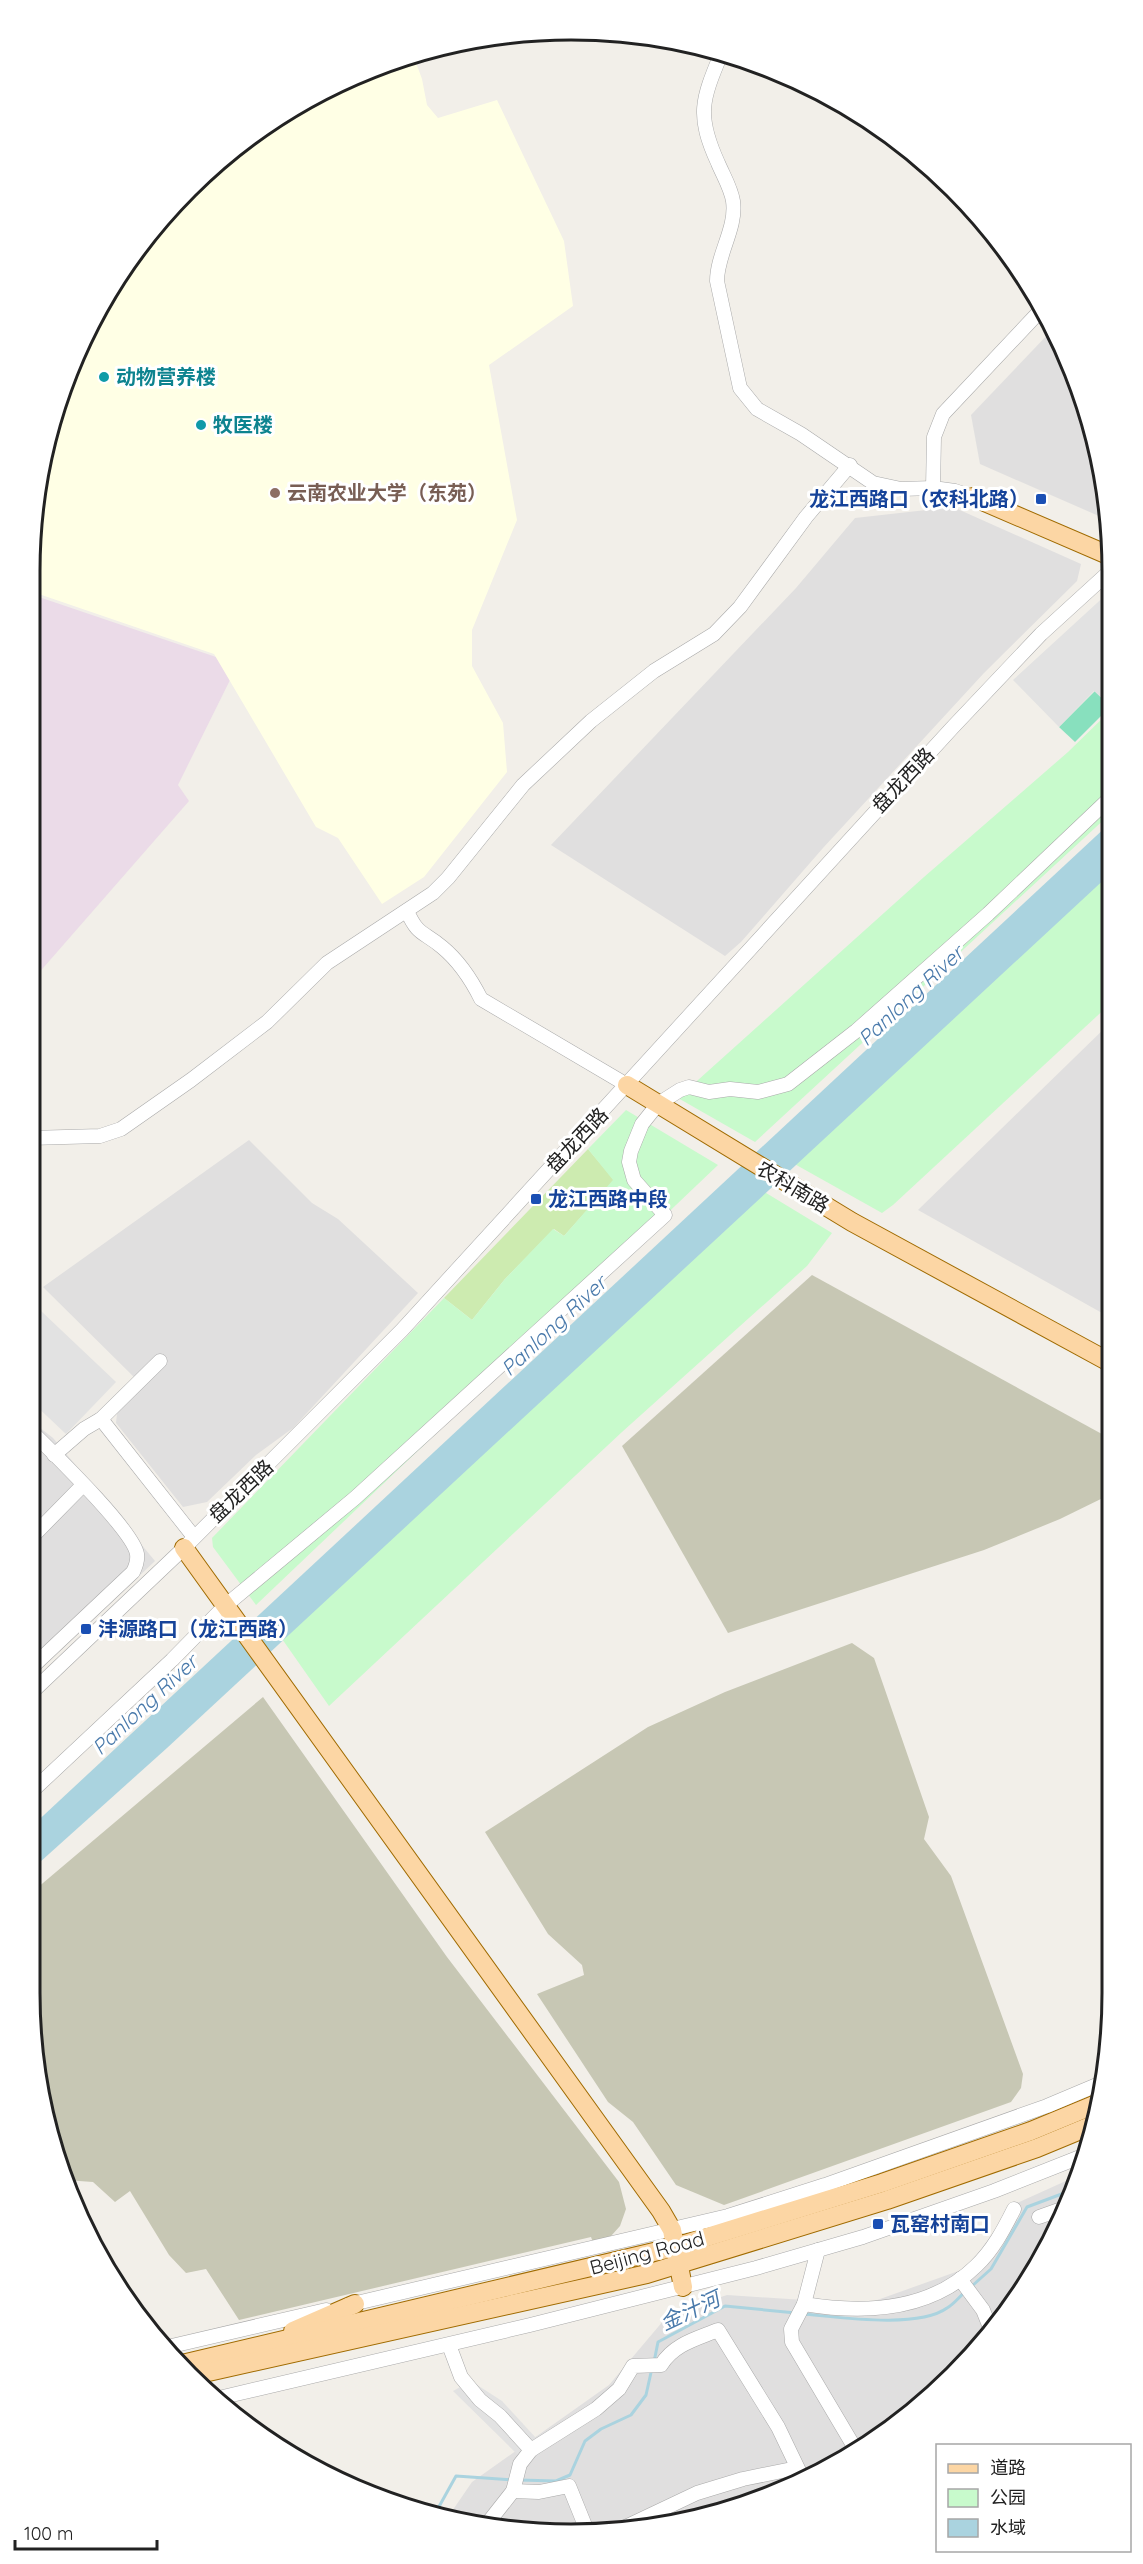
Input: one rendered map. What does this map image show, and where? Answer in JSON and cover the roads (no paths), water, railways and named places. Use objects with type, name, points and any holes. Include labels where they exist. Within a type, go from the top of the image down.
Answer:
[{"type":"main road","points":[[973,497],[992,495],[1101,542]]},
{"type":"main road","points":[[973,497],[1101,552]]},
{"type":"main road","name":"农科南路","points":[[627,1084],[801,1192],[1102,1358]]},
{"type":"main road","points":[[189,1542],[225,1606],[275,1678],[662,2211],[676,2247],[683,2287]]},
{"type":"main road","name":"Beijing Road","points":[[202,2373],[646,2274],[676,2247],[882,2183],[1031,2131],[1089,2107]]},
{"type":"main road","name":"Beijing Road","points":[[190,2362],[676,2247],[887,2200],[1037,2148],[1084,2128]]},
{"type":"main road","points":[[254,2348],[355,2304]]},
{"type":"street","points":[[718,62],[706,91],[703,115],[710,146],[733,202],[733,214],[717,269],[717,281],[740,388],[757,409],[850,465],[873,483],[901,489],[933,488],[955,491],[973,497]]},
{"type":"street","points":[[933,488],[934,437],[943,414],[1036,315]]},
{"type":"street","points":[[40,1138],[100,1136],[121,1129],[191,1080],[267,1022],[327,963],[433,893],[448,878],[523,785],[591,721],[654,671],[714,634],[740,606],[806,517],[850,465]]},
{"type":"street","name":"盘龙西路","points":[[40,1684],[330,1404],[402,1330],[627,1084],[650,1055],[968,711],[1041,634],[1102,578]]},
{"type":"street","points":[[40,1784],[172,1660],[225,1606],[355,1498],[665,1215],[634,1180],[629,1162],[642,1124],[658,1104],[689,1087],[709,1092],[730,1089],[758,1092],[788,1084],[856,1031],[988,914],[1102,806]]},
{"type":"street","name":"农科南路","points":[[407,910],[419,933],[441,946],[470,978],[481,999],[627,1084]]},
{"type":"street","points":[[54,1455],[101,1419],[159,1361]]},
{"type":"street","points":[[101,1419],[189,1542]]},
{"type":"street","points":[[40,1440],[83,1485],[134,1546],[137,1553],[136,1566],[40,1659]]},
{"type":"street","points":[[40,1529],[83,1485]]},
{"type":"street","points":[[174,2345],[355,2304],[676,2247],[728,2216],[825,2185],[1047,2106],[1094,2086]]},
{"type":"street","points":[[226,2396],[449,2345],[683,2287],[818,2250],[993,2191],[1075,2159]]},
{"type":"street","points":[[804,2304],[832,2308],[901,2306],[929,2298],[977,2266],[999,2238],[1014,2209]]},
{"type":"street","points":[[1039,2217],[1055,2211]]},
{"type":"street","points":[[818,2250],[804,2304],[791,2329],[792,2342],[852,2443]]},
{"type":"street","points":[[960,2279],[982,2310],[988,2323]]},
{"type":"street","points":[[492,2517],[513,2491],[518,2469],[531,2450],[604,2402],[619,2389],[633,2366],[661,2365],[668,2354],[678,2346],[718,2330],[778,2427],[799,2472]]},
{"type":"street","points":[[449,2345],[460,2377],[531,2450]]},
{"type":"street","points":[[643,2519],[697,2493],[743,2480],[793,2475]]},
{"type":"street","points":[[513,2491],[539,2493],[569,2486],[584,2523]]},
{"type":"water","points":[[1102,831],[1102,881],[167,1748],[40,1862],[40,1819]]},
{"type":"waterway","name":"金汁河","points":[[972,2286],[991,2269],[1027,2207],[1063,2194]]},
{"type":"waterway","name":"金汁河","points":[[803,2314],[877,2320],[917,2318],[947,2308],[965,2292]]},
{"type":"waterway","name":"金汁河","points":[[654,2362],[658,2342],[725,2306],[796,2313]]},
{"type":"waterway","name":"金汁河","points":[[519,2480],[556,2481],[570,2475],[585,2441],[601,2429],[631,2415],[646,2395],[652,2368]]},
{"type":"waterway","name":"金汁河","points":[[439,2506],[456,2476],[513,2480]]},
{"type":"place","name":"动物营养楼","points":[[104,377]]},
{"type":"place","name":"牧医楼","points":[[201,425]]},
{"type":"place","name":"云南农业大学（东苑）","points":[[275,493]]},
{"type":"place","name":"龙江西路口（农科北路）","points":[[1041,499]]},
{"type":"place","name":"龙江西路中段","points":[[536,1199]]},
{"type":"place","name":"沣源路口（龙江西路）","points":[[86,1629]]},
{"type":"place","name":"瓦窑村南口","points":[[878,2224]]},
{"type":"water label","name":"Panlong River","points":[[911,996]]},
{"type":"water label","name":"Panlong River","points":[[554,1326]]},
{"type":"water label","name":"Panlong River","points":[[145,1705]]}]
